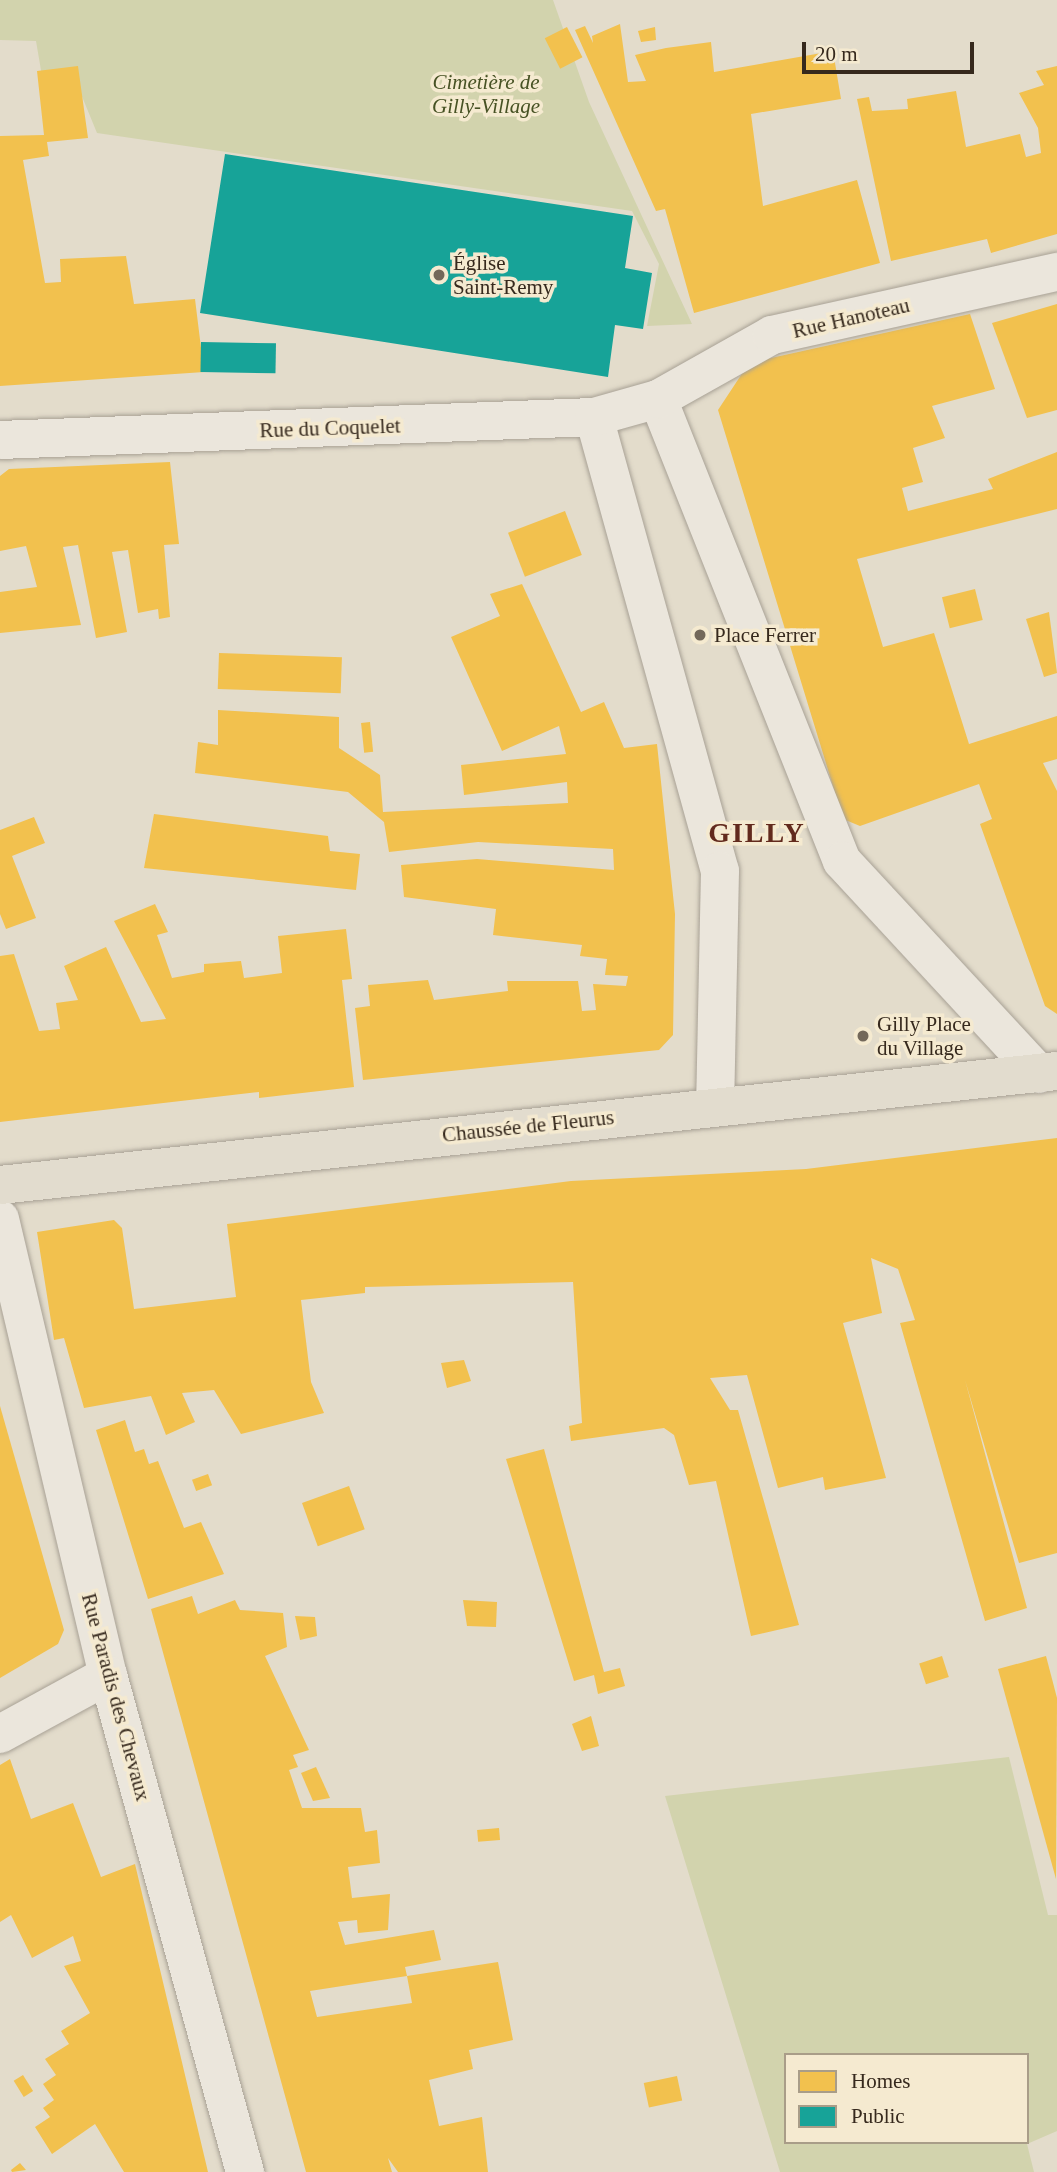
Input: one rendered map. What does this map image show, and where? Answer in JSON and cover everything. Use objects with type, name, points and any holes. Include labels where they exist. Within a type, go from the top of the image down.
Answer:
[{"type":"main road","name":"Chaussée de Fleurus","points":[[0,1185],[715,1106],[1048,1073]]},
{"type":"street","name":"Rue Hanoteau","points":[[658,399],[772,335],[1057,272]]},
{"type":"street","name":"Rue du Coquelet","points":[[0,440],[594,417],[658,399]]},
{"type":"street","points":[[658,399],[842,861],[1048,1073]]},
{"type":"street","points":[[594,417],[720,871],[715,1106]]},
{"type":"street","name":"Rue Paradis des Chevaux","points":[[0,1219],[108,1675],[245,2172]]},
{"type":"street","points":[[0,1734],[108,1675]]},
{"type":"green space","name":"Cimetière de Gilly-Village","points":[[0,0],[553,0],[589,102],[692,324],[647,326],[659,264],[632,211],[97,133],[74,77],[43,82],[36,41],[0,40]]},
{"type":"green space","points":[[1009,1757],[1048,1915],[1057,1915],[1057,2131],[1029,2143],[1029,2053],[784,2053],[784,2144],[1027,2144],[1034,2172],[780,2172],[665,1796]]},
{"type":"building: Homes","points":[[620,24],[628,82],[646,81],[635,55],[666,48],[711,42],[714,72],[833,51],[841,99],[751,114],[763,206],[857,180],[880,263],[694,313],[665,209],[656,211],[575,30],[585,26],[593,43],[592,36]]},
{"type":"building: Homes","points":[[567,27],[582,57],[560,69],[545,38]]},
{"type":"building: Homes","points":[[655,27],[656,40],[641,42],[638,31]]},
{"type":"building: Homes","points":[[78,66],[88,138],[47,142],[49,156],[23,160],[45,283],[61,282],[60,259],[126,256],[134,304],[195,299],[204,372],[0,386],[0,136],[44,135],[37,71]]},
{"type":"building: Homes","points":[[1057,66],[1057,234],[991,253],[987,239],[891,261],[857,99],[869,97],[872,111],[908,109],[907,99],[956,91],[966,147],[1020,134],[1026,157],[1041,153],[1038,128],[1019,93],[1044,85],[1036,71]]},
{"type":"building: Homes","points":[[1057,304],[1057,410],[1027,418],[992,323]]},
{"type":"building: Homes","points":[[970,314],[995,389],[932,406],[945,438],[913,448],[923,482],[902,488],[908,511],[993,489],[988,479],[1057,452],[1057,509],[857,559],[883,647],[934,633],[969,744],[1057,716],[1057,759],[1043,763],[1057,791],[1057,1014],[1045,1006],[980,824],[992,819],[979,784],[860,826],[843,819],[718,410],[749,363]]},
{"type":"building: Homes","points":[[170,462],[179,544],[164,545],[170,617],[159,619],[158,609],[138,613],[128,550],[112,552],[127,632],[96,638],[78,545],[63,547],[81,625],[0,633],[0,592],[37,587],[26,546],[0,551],[0,476],[9,469]]},
{"type":"building: Homes","points":[[565,511],[582,555],[525,577],[508,533]]},
{"type":"building: Homes","points":[[522,584],[581,712],[604,702],[624,748],[657,744],[675,914],[673,1035],[659,1050],[363,1080],[355,1008],[370,1006],[368,985],[428,980],[434,1000],[508,991],[507,981],[578,981],[582,1011],[596,1010],[593,984],[626,986],[628,976],[605,975],[607,959],[580,956],[582,945],[493,935],[496,909],[404,897],[401,865],[477,859],[614,870],[613,849],[478,842],[389,852],[384,822],[348,792],[195,773],[198,742],[218,745],[218,710],[339,717],[339,748],[380,775],[383,812],[568,803],[567,782],[464,795],[461,765],[566,754],[559,726],[502,751],[451,637],[500,616],[490,594]]},
{"type":"building: Homes","points":[[975,589],[983,620],[950,628],[942,597]]},
{"type":"building: Homes","points":[[1049,612],[1057,673],[1044,677],[1026,619]]},
{"type":"building: Homes","points":[[219,653],[342,657],[341,693],[218,689]]},
{"type":"building: Homes","points":[[370,722],[373,752],[364,753],[361,723]]},
{"type":"building: Homes","points":[[154,814],[328,836],[330,851],[360,854],[356,890],[144,868]]},
{"type":"building: Homes","points":[[34,817],[45,843],[12,856],[36,918],[6,929],[0,914],[0,830]]},
{"type":"building: Homes","points":[[155,904],[168,932],[157,935],[172,978],[204,972],[204,964],[241,961],[244,978],[282,973],[278,936],[346,929],[352,979],[342,980],[354,1087],[259,1098],[259,1092],[0,1122],[0,956],[14,954],[39,1031],[60,1029],[56,1003],[78,1000],[64,966],[106,947],[141,1022],[166,1019],[114,921]]},
{"type":"building: Homes","points":[[1057,1138],[1057,1553],[1019,1563],[965,1380],[1027,1608],[985,1621],[900,1323],[915,1320],[898,1269],[871,1258],[882,1313],[843,1323],[886,1478],[825,1490],[823,1477],[778,1488],[747,1375],[710,1378],[730,1410],[738,1410],[799,1625],[751,1636],[716,1481],[689,1485],[674,1435],[664,1428],[571,1441],[569,1426],[582,1423],[573,1282],[365,1287],[365,1293],[301,1300],[311,1382],[324,1413],[241,1434],[214,1390],[182,1393],[195,1422],[166,1435],[151,1396],[84,1408],[64,1338],[54,1340],[37,1232],[114,1220],[122,1228],[134,1309],[236,1297],[227,1224],[571,1181],[806,1169]]},
{"type":"building: Homes","points":[[464,1360],[471,1381],[447,1388],[441,1363]]},
{"type":"building: Homes","points":[[0,1406],[64,1630],[58,1644],[0,1678]]},
{"type":"building: Homes","points":[[125,1420],[135,1452],[144,1449],[149,1464],[158,1461],[184,1528],[201,1522],[224,1574],[148,1599],[96,1430]]},
{"type":"building: Homes","points":[[544,1449],[604,1672],[620,1668],[625,1686],[598,1694],[594,1675],[574,1681],[506,1459]]},
{"type":"building: Homes","points":[[208,1474],[212,1485],[196,1491],[192,1480]]},
{"type":"building: Homes","points":[[349,1486],[365,1529],[318,1546],[302,1503]]},
{"type":"building: Homes","points":[[192,1596],[198,1614],[235,1600],[240,1610],[283,1613],[287,1647],[265,1656],[309,1750],[293,1755],[298,1767],[289,1770],[302,1808],[361,1808],[365,1832],[377,1830],[380,1863],[348,1867],[352,1898],[390,1894],[388,1930],[358,1933],[357,1920],[338,1922],[345,1945],[434,1930],[441,1960],[405,1967],[407,1976],[498,1962],[513,2040],[469,2050],[473,2069],[429,2080],[439,2126],[482,2117],[488,2172],[398,2172],[388,2158],[392,2172],[306,2172],[151,1609]],"holes":[[[407,1976],[412,2003],[317,2017],[310,1991]]]},
{"type":"building: Homes","points":[[463,1600],[497,1602],[496,1627],[467,1626]]},
{"type":"building: Homes","points":[[295,1616],[315,1617],[317,1636],[300,1640]]},
{"type":"building: Homes","points":[[942,1656],[949,1677],[926,1684],[919,1663]]},
{"type":"building: Homes","points":[[1046,1656],[1057,1698],[1056,1879],[998,1669]]},
{"type":"building: Homes","points":[[591,1716],[599,1746],[582,1751],[572,1724]]},
{"type":"building: Homes","points":[[10,1759],[31,1819],[73,1803],[101,1877],[135,1864],[208,2172],[124,2172],[95,2124],[52,2154],[35,2127],[50,2117],[43,2108],[54,2100],[43,2084],[56,2075],[45,2059],[69,2044],[61,2031],[90,2013],[64,1966],[81,1961],[73,1936],[32,1958],[11,1915],[0,1922],[0,1765]]},
{"type":"building: Homes","points":[[316,1767],[330,1798],[313,1801],[301,1773]]},
{"type":"building: Homes","points":[[499,1828],[500,1840],[478,1842],[477,1830]]},
{"type":"building: Homes","points":[[23,2075],[33,2091],[24,2097],[14,2081]]},
{"type":"building: Homes","points":[[677,2076],[682,2100],[649,2108],[644,2083]]},
{"type":"building: Homes","points":[[20,2163],[26,2170],[12,2172],[11,2170]]},
{"type":"building: Public","name":"Église Saint-Remy","points":[[225,154],[633,216],[625,268],[652,273],[643,329],[615,325],[608,377],[200,313]]},
{"type":"building: Public","points":[[201,342],[276,343],[275,373],[200,372]]},
{"type":"place","name":"Église Saint-Remy","points":[[439,275]]},
{"type":"place","name":"Place Ferrer","points":[[700,635]]},
{"type":"place","name":"Gilly Place du Village","points":[[863,1036]]},
{"type":"district","name":"GILLY","points":[[757,833]]}]
